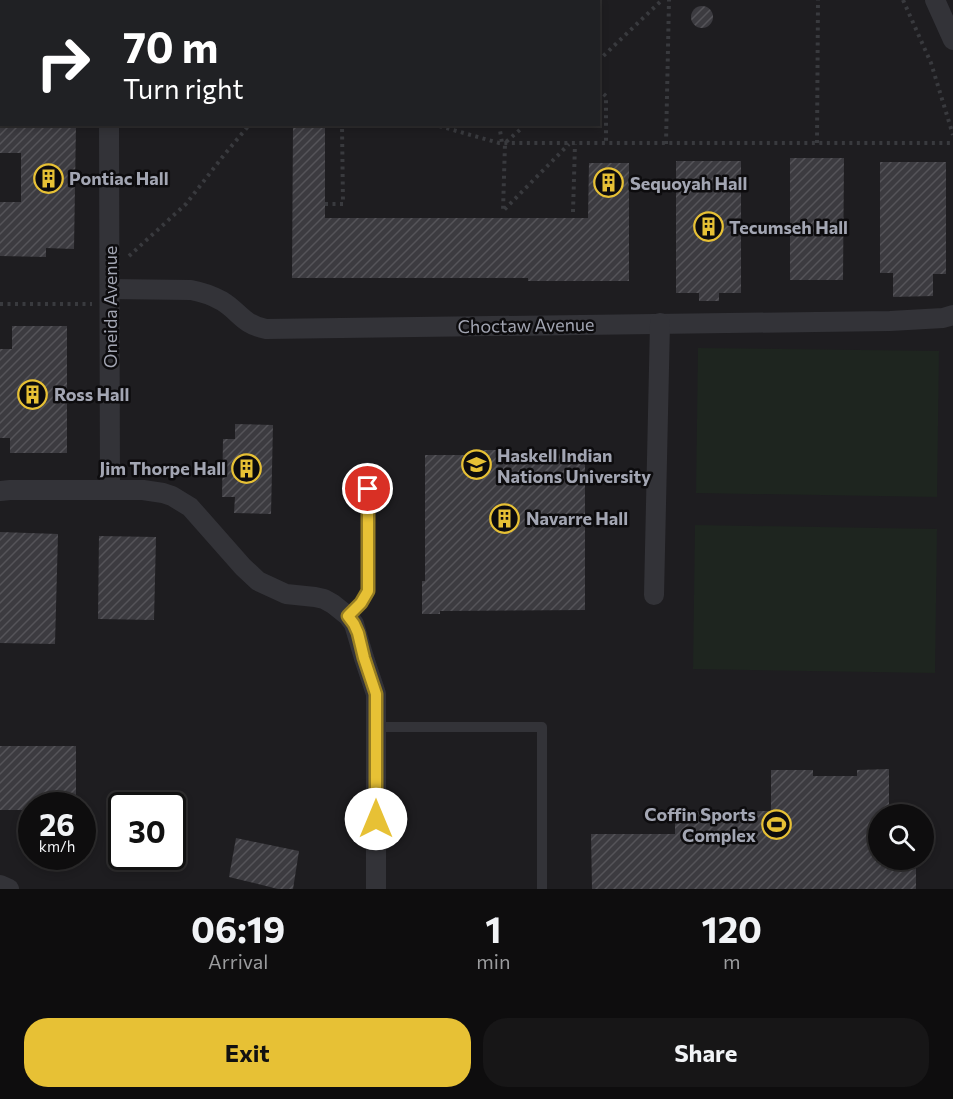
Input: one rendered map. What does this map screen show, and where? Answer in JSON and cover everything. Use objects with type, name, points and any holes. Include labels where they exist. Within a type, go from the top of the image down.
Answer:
[{"type":"street","points":[[935,0],[953,40]]},
{"type":"street","name":"Oneida Avenue","points":[[109,126],[110,490]]},
{"type":"street","name":"Choctaw Avenue","points":[[110,290],[201,292],[220,300],[247,322],[266,329],[890,321],[943,318],[953,315]]},
{"type":"street","points":[[654,595],[660,323]]},
{"type":"street","points":[[0,492],[10,490],[143,490],[172,496],[190,507],[258,581],[286,594],[324,599],[348,616],[358,633],[376,694],[376,889]]},
{"type":"street","points":[[0,885],[9,889]]},
{"type":"lane","points":[[348,616],[361,603],[368,591],[368,466]]},
{"type":"lane","points":[[376,727],[542,727],[542,889]]},
{"type":"path","points":[[600,59],[662,0]]},
{"type":"path","points":[[666,144],[669,0]]},
{"type":"path","points":[[817,143],[818,0]]},
{"type":"path","points":[[903,0],[931,63],[953,135]]},
{"type":"path","points":[[600,91],[606,96],[606,144]]},
{"type":"path","points":[[0,304],[110,290],[118,266],[186,204],[248,126]]},
{"type":"path","points":[[325,204],[343,204],[342,126]]},
{"type":"path","points":[[440,126],[504,143],[953,143]]},
{"type":"path","points":[[500,126],[504,143],[503,211],[572,144]]},
{"type":"path","points":[[504,143],[523,126]]},
{"type":"path","points":[[572,144],[573,212]]},
{"type":"shaded area","name":"Haskell Indian Nations University","points":[[600,0],[953,0],[953,889],[0,889],[0,126],[600,126]]},
{"type":"shaded area","points":[[698,348],[939,351],[937,497],[696,493]]},
{"type":"shaded area","points":[[695,525],[937,529],[935,673],[693,669]]},
{"type":"building","points":[[702,6],[710,9],[713,17],[710,25],[702,28],[694,25],[691,17],[694,9]]},
{"type":"building","name":"Pontiac Hall","points":[[0,126],[76,126],[74,249],[46,248],[46,257],[0,256],[0,202],[21,202],[21,153],[0,153]]},
{"type":"building","name":"Sequoyah Hall","points":[[293,126],[325,126],[325,218],[588,218],[589,163],[629,163],[629,281],[528,281],[528,278],[292,278]]},
{"type":"building","points":[[790,158],[844,158],[843,280],[790,280]]},
{"type":"building","name":"Tecumseh Hall","points":[[676,161],[741,161],[741,293],[719,293],[719,301],[699,301],[699,293],[676,293]]},
{"type":"building","points":[[880,162],[946,162],[946,274],[933,274],[933,296],[893,297],[893,273],[880,273]]},
{"type":"building","name":"Ross Hall","points":[[12,326],[67,326],[67,453],[10,453],[10,438],[0,438],[0,349],[12,349]]},
{"type":"building","name":"Jim Thorpe Hall","points":[[235,424],[273,425],[271,514],[234,513],[235,497],[222,497],[223,439],[235,439]]},
{"type":"building","name":"Navarre Hall","points":[[481,450],[498,450],[498,455],[585,454],[585,610],[440,611],[440,614],[422,614],[422,581],[425,581],[425,455],[481,455]]},
{"type":"building","points":[[0,532],[58,534],[55,644],[0,643]]},
{"type":"building","points":[[99,536],[156,537],[154,620],[98,619]]},
{"type":"building","points":[[0,746],[76,746],[76,792],[18,792],[18,810],[0,810]]},
{"type":"building","name":"Coffin Sports Complex","points":[[889,769],[889,804],[868,804],[868,870],[916,870],[916,889],[592,889],[591,834],[675,834],[675,811],[771,811],[771,770],[813,770],[813,776],[857,776],[857,770]]},
{"type":"building","points":[[236,838],[299,851],[293,889],[278,889],[229,877]]},
{"type":"place","name":"Pontiac Hall","points":[[48,178]]},
{"type":"place","name":"Sequoyah Hall","points":[[609,183]]},
{"type":"place","name":"Tecumseh Hall","points":[[708,227]]},
{"type":"place","name":"Ross Hall","points":[[33,394]]},
{"type":"place","name":"Haskell Indian Nations University","points":[[476,465]]},
{"type":"place","name":"Jim Thorpe Hall","points":[[247,468]]},
{"type":"place","name":"Navarre Hall","points":[[505,518]]},
{"type":"place","name":"Coffin Sports Complex","points":[[777,824]]},
{"type":"route","points":[[368,489],[368,591],[361,603],[348,616],[358,633],[376,694],[376,819]]}]
